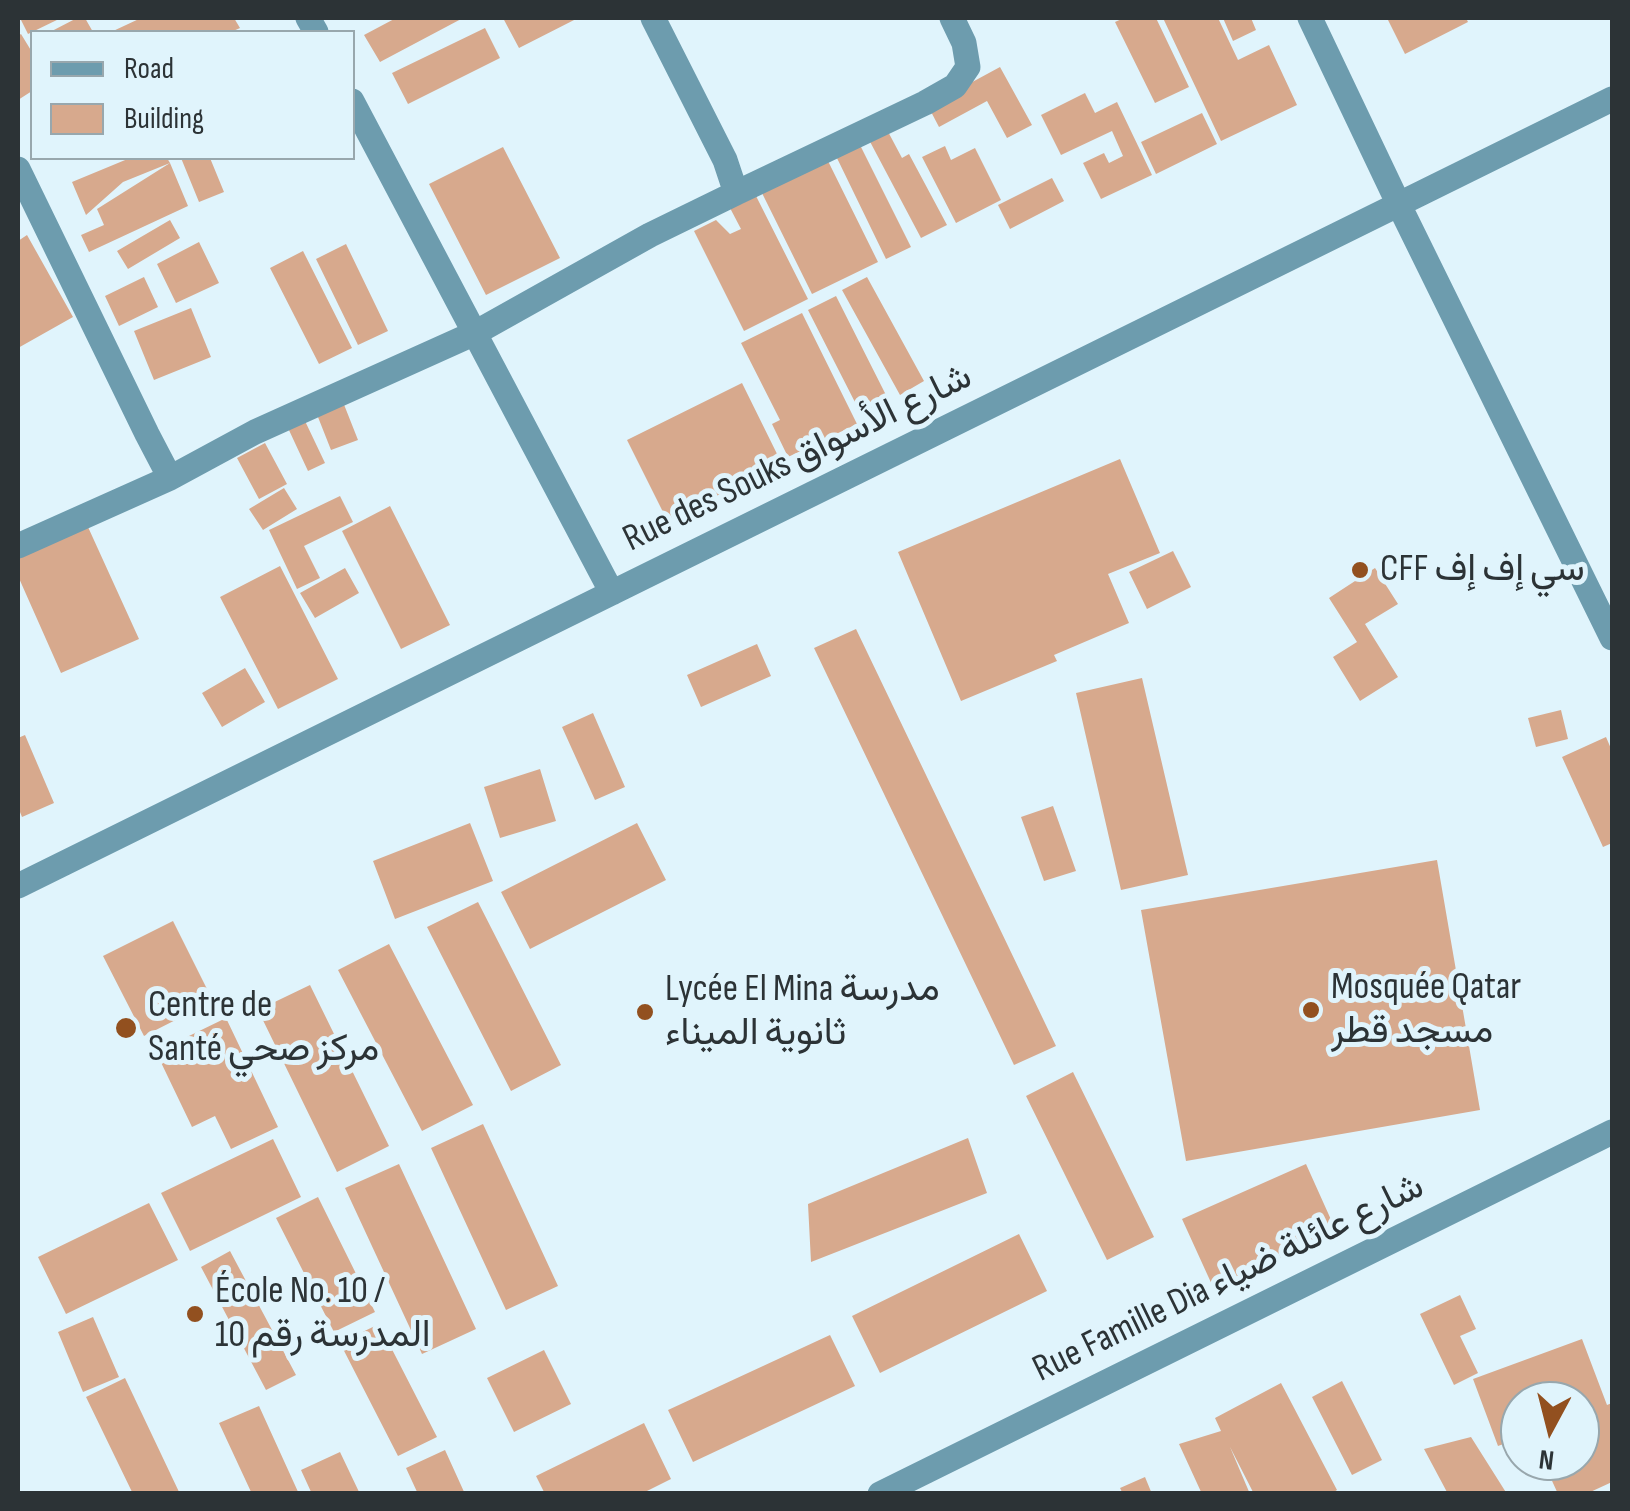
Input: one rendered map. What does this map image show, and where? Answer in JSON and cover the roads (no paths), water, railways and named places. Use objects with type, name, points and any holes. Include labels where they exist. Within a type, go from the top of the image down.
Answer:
[{"type":"street","points":[[653,18],[725,160],[736,193]]},
{"type":"street","points":[[18,546],[170,478],[255,432],[475,334],[650,235],[955,86],[968,67],[964,44],[952,18]]},
{"type":"street","points":[[1310,18],[1612,638]]},
{"type":"street","name":"Rue des Souks شارع الأسواق","points":[[18,886],[1612,99]]},
{"type":"street","points":[[355,107],[612,593]]},
{"type":"street","points":[[18,169],[170,478]]},
{"type":"street","name":"Rue Famille Dia شارع عائلة ضياء","points":[[880,1494],[1612,1132]]},
{"type":"place","name":"CFF سي إف إف","points":[[1360,570]]},
{"type":"place","name":"Mosquée Qatar مسجد قطر","points":[[1311,1010]]},
{"type":"place","name":"Lycée El Mina مدرسة ثانوية الميناء","points":[[645,1012]]},
{"type":"place","name":"Centre de Santé مركز صحي","points":[[126,1028]]},
{"type":"place","name":"École No. 10 / المدرسة رقم 10","points":[[195,1314]]}]
